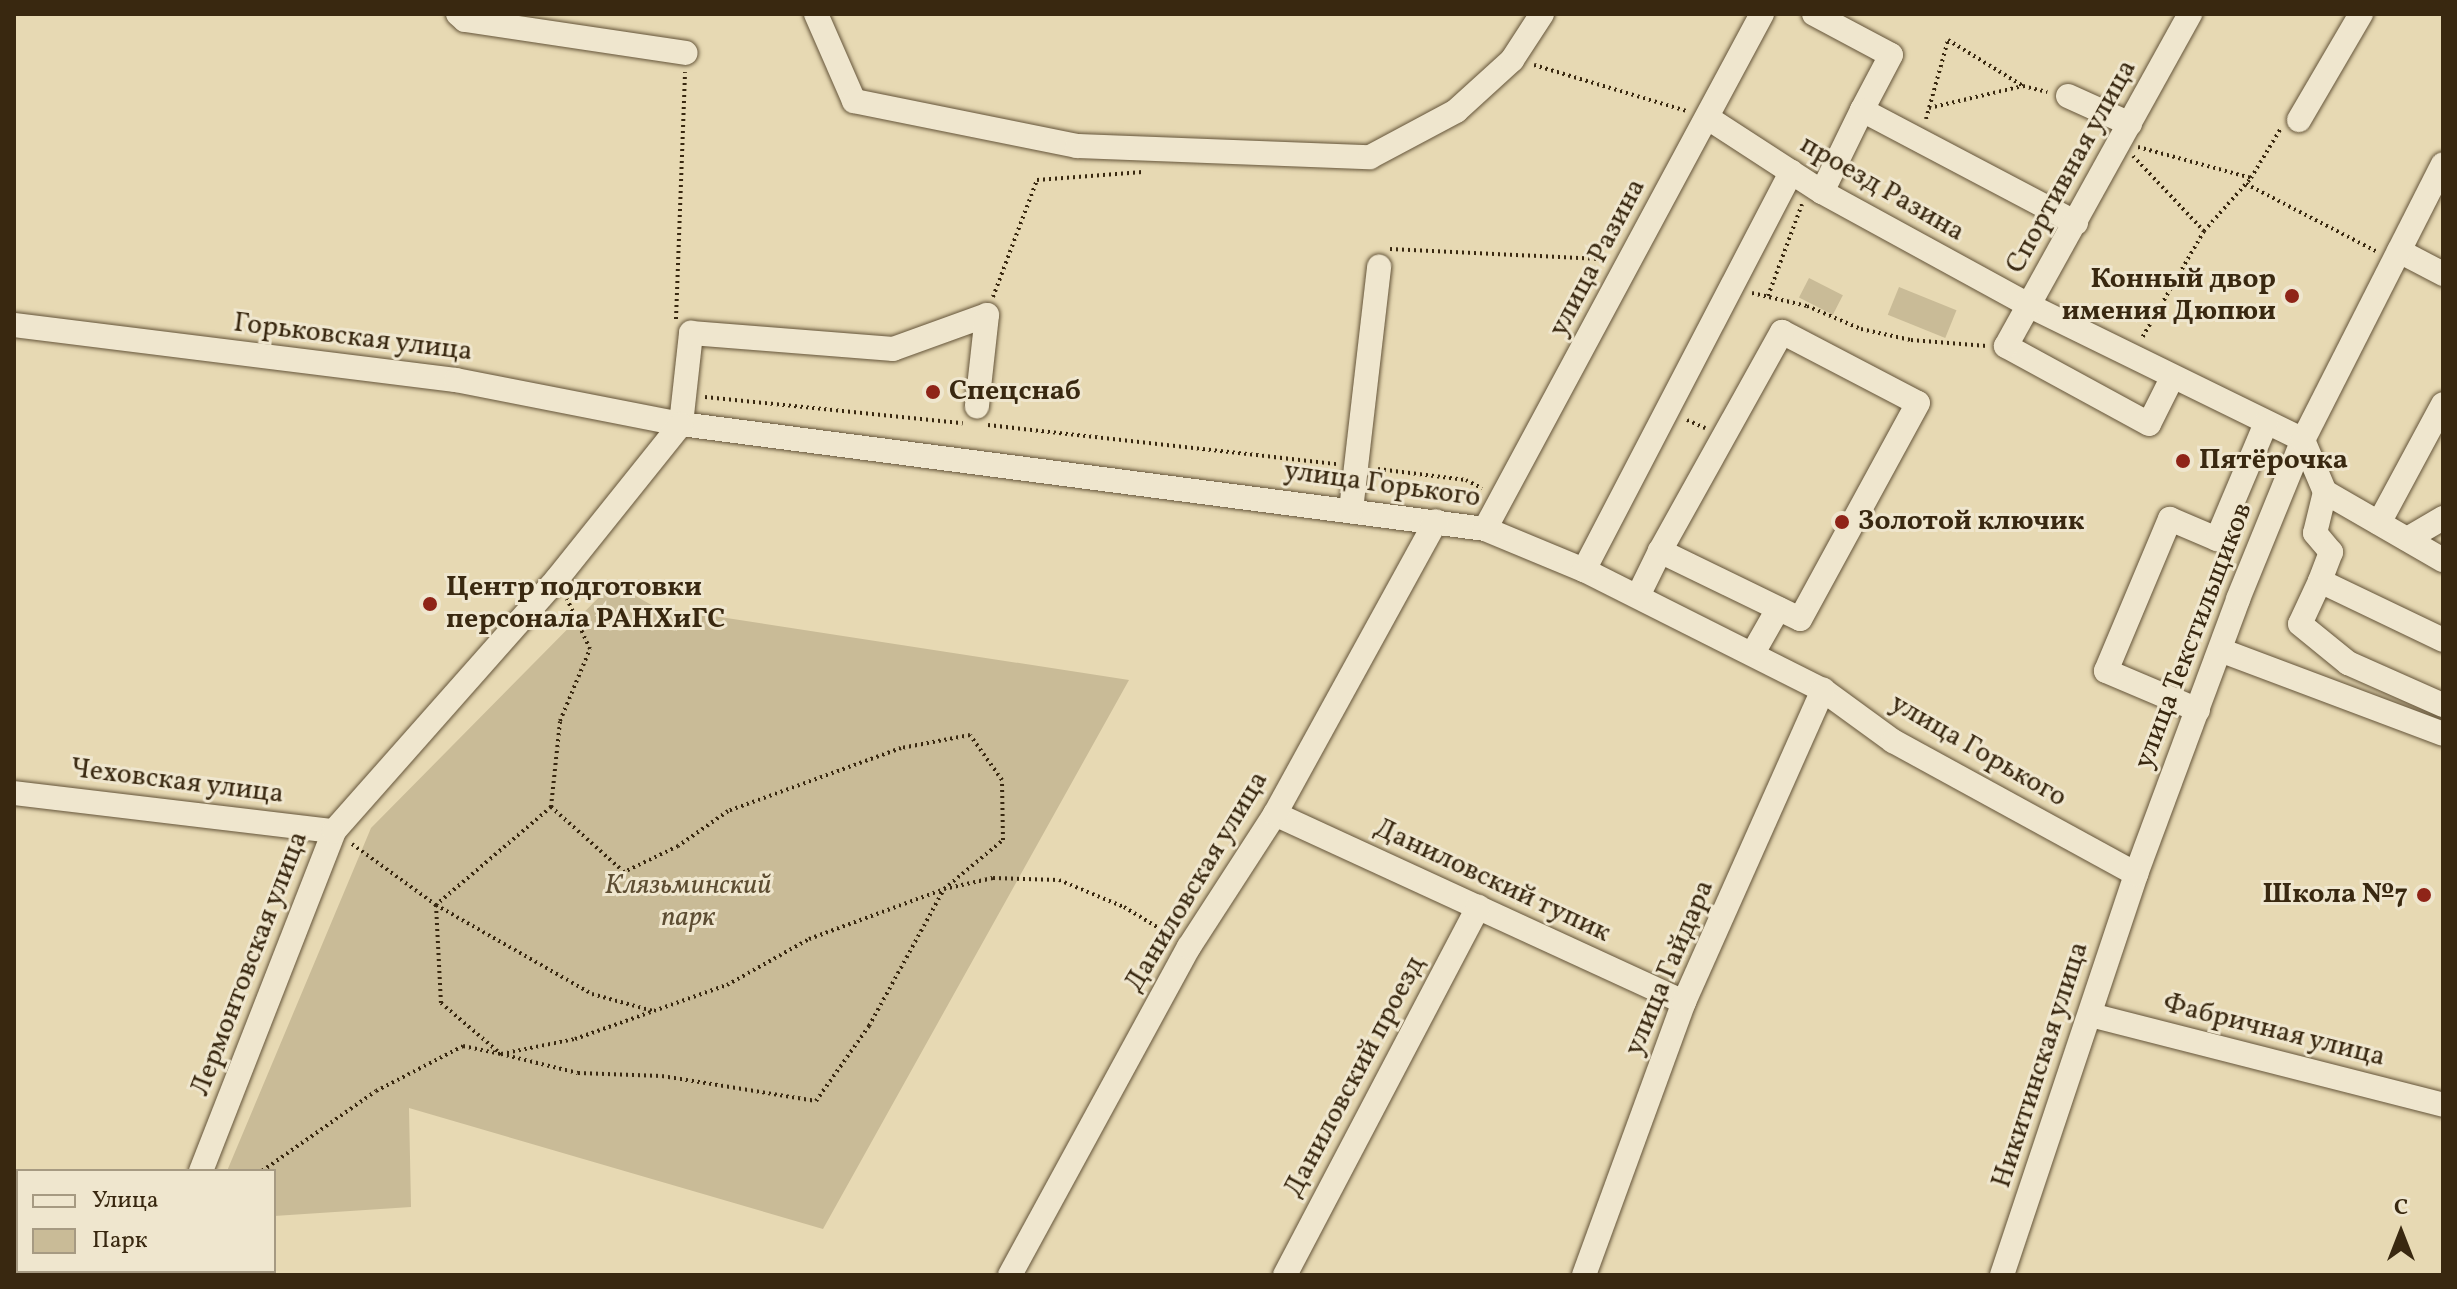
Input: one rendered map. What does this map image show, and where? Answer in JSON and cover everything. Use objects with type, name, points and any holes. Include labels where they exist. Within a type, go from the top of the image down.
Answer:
[{"type":"street","points":[[816,14],[854,101],[1077,146],[1370,157],[1456,111],[1512,60],[1542,14]]},
{"type":"street","name":"улица Разина","points":[[1485,529],[1762,14]]},
{"type":"street","points":[[1814,14],[1891,55],[1822,192]]},
{"type":"street","name":"Спортивная улица","points":[[2030,306],[2190,14]]},
{"type":"street","points":[[2299,120],[2361,14]]},
{"type":"street","points":[[463,16],[686,53]]},
{"type":"street","points":[[2068,96],[2125,133]]},
{"type":"street","points":[[1862,110],[2076,223]]},
{"type":"street","name":"проезд Разина","points":[[1708,118],[1822,192],[2030,306],[2303,440]]},
{"type":"street","name":"улица Текстильщиков","points":[[2136,874],[2303,440],[2443,164]]},
{"type":"street","points":[[1584,570],[1791,172]]},
{"type":"street","points":[[2396,256],[2443,274]]},
{"type":"street","points":[[1351,510],[1379,267]]},
{"type":"street","points":[[2030,306],[2006,346],[2149,424],[2172,378]]},
{"type":"street","points":[[681,424],[691,333],[893,349],[987,315],[977,406]]},
{"type":"street","name":"Горьковская улица","points":[[14,325],[456,380],[681,424]]},
{"type":"street","points":[[1638,596],[1660,551],[1782,332],[1918,403],[1800,619],[1660,551]]},
{"type":"street","points":[[2379,523],[2443,404]]},
{"type":"street","points":[[2198,710],[2106,671],[2170,519],[2217,539],[2266,423]]},
{"type":"street","name":"улица Горького","points":[[681,424],[1485,529],[1584,570],[1823,690],[1893,741],[2136,874]]},
{"type":"street","name":"Лермонтовская улица","points":[[202,1169],[334,831],[557,579],[681,424]]},
{"type":"street","points":[[2303,440],[2325,492],[2315,533],[2331,552],[2300,624],[2348,663],[2443,705]]},
{"type":"street","points":[[2325,492],[2443,560]]},
{"type":"street","points":[[2407,539],[2443,518]]},
{"type":"street","name":"Даниловская улица","points":[[1010,1275],[1189,947],[1275,814],[1436,521]]},
{"type":"street","points":[[2320,581],[2443,640]]},
{"type":"street","points":[[1753,653],[1778,609]]},
{"type":"street","points":[[2220,650],[2443,734]]},
{"type":"street","name":"улица Гайдара","points":[[1584,1275],[1684,1002],[1823,690]]},
{"type":"street","name":"Чеховская улица","points":[[14,793],[334,831]]},
{"type":"street","name":"Даниловский тупик","points":[[1275,814],[1684,1002]]},
{"type":"street","name":"Никитинская улица","points":[[2002,1275],[2136,874]]},
{"type":"street","name":"Даниловский проезд","points":[[1285,1275],[1478,907]]},
{"type":"street","name":"Фабричная улица","points":[[2091,1015],[2443,1105]]},
{"type":"path","points":[[1920,140],[1948,40],[2023,86],[2068,96]]},
{"type":"path","points":[[676,326],[686,53]]},
{"type":"path","points":[[1512,60],[1613,85],[1708,118]]},
{"type":"path","points":[[1929,108],[2023,86]]},
{"type":"path","points":[[2131,357],[2204,231],[2251,178],[2279,129],[2299,120]]},
{"type":"path","points":[[2125,133],[2251,178]]},
{"type":"path","points":[[2125,133],[2204,231]]},
{"type":"path","points":[[987,315],[1037,180],[1151,171]]},
{"type":"path","points":[[2246,184],[2396,256]]},
{"type":"path","points":[[1768,296],[1796,217]]},
{"type":"path","points":[[1379,267],[1381,249],[1549,253],[1630,262]]},
{"type":"path","points":[[1730,289],[1768,296],[1861,329],[1911,340],[2006,346]]},
{"type":"path","points":[[685,395],[1466,480],[1502,499]]},
{"type":"path","points":[[1667,411],[1717,433]]},
{"type":"path","points":[[436,905],[551,807],[560,721],[590,649],[557,579]]},
{"type":"path","points":[[265,1169],[376,1091],[463,1046],[578,1073],[662,1076],[816,1101],[869,1026],[944,889],[1003,840],[1002,780],[970,735],[901,748],[743,805],[678,846],[624,872],[551,807]]},
{"type":"path","points":[[334,831],[436,905],[592,994],[654,1011]]},
{"type":"path","points":[[501,1054],[575,1039],[727,985],[809,939],[944,889],[993,878],[1059,880],[1124,907],[1189,947]]},
{"type":"path","points":[[436,905],[441,1003],[501,1054]]},
{"type":"green space","points":[[1809,278],[1843,295],[1833,315],[1799,298]]},
{"type":"green space","points":[[1899,287],[1956,310],[1945,338],[1888,315]]},
{"type":"green space","name":"Клязьминский парк","points":[[613,583],[655,607],[1129,680],[823,1229],[409,1108],[411,1207],[276,1216],[276,1169],[228,1169],[371,828]]},
{"type":"place","name":"Конный двор имения Дюпюи","points":[[2292,296]]},
{"type":"place","name":"Спецснаб","points":[[933,392]]},
{"type":"place","name":"Пятёрочка","points":[[2183,461]]},
{"type":"place","name":"Золотой ключик","points":[[1842,522]]},
{"type":"place","name":"Центр подготовки персонала РАНХиГС","points":[[430,604]]},
{"type":"place","name":"Школа №7","points":[[2424,895]]}]
